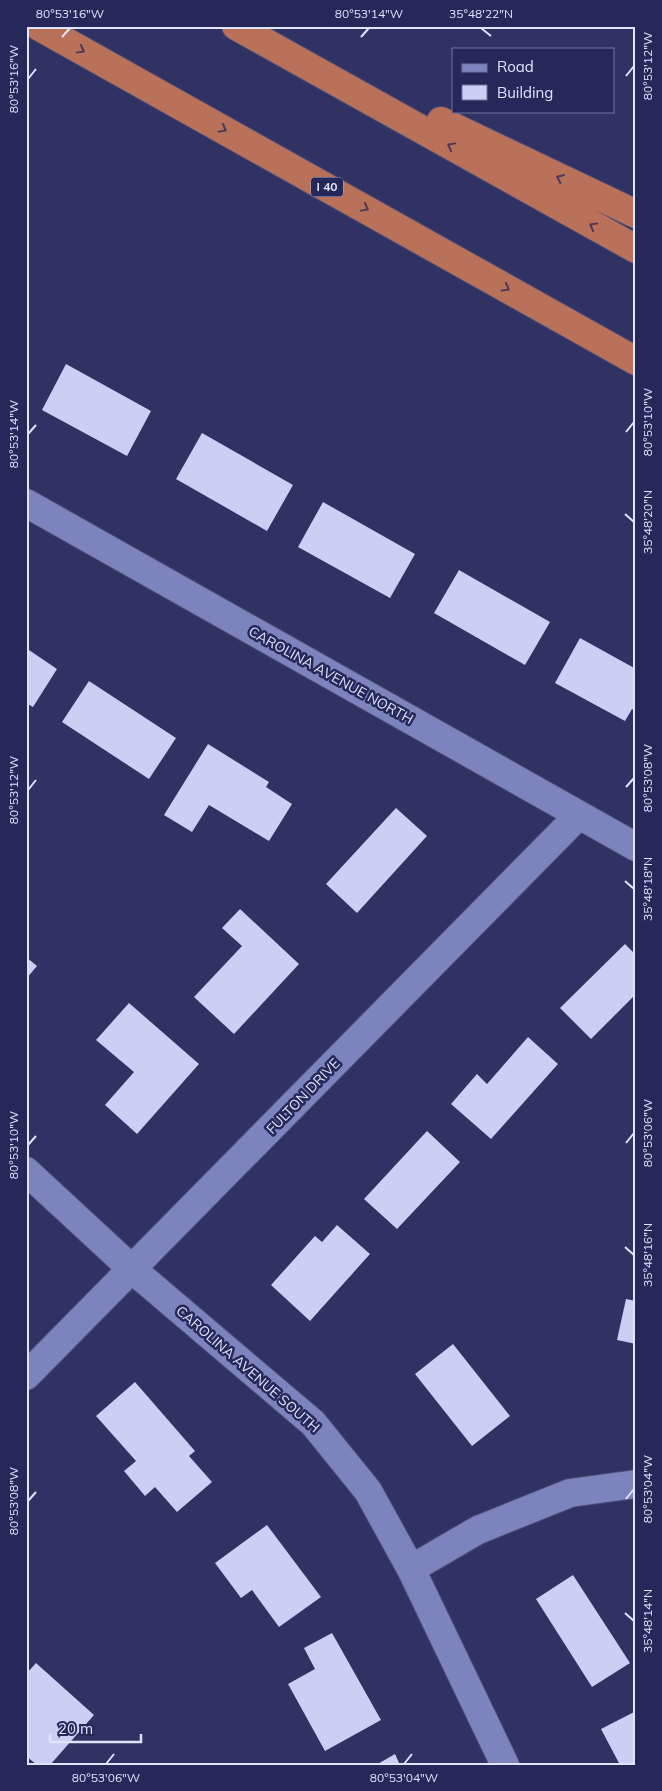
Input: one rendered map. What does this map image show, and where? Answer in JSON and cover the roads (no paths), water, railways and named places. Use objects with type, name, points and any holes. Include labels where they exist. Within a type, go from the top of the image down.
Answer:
[{"type":"highway","name":"I 40","points":[[38,26],[629,358]]},
{"type":"highway","points":[[236,26],[636,249]]},
{"type":"highway","points":[[240,26],[636,214]]},
{"type":"street","name":"CAROLINA AVENUE NORTH","points":[[26,504],[636,847]]},
{"type":"street","name":"FULTON DRIVE","points":[[26,1376],[133,1270],[580,815]]},
{"type":"street","name":"CAROLINA AVENUE SOUTH","points":[[26,1171],[133,1270],[313,1422],[368,1492],[411,1569],[505,1765]]},
{"type":"street","points":[[411,1569],[478,1530],[570,1492],[636,1484]]}]
